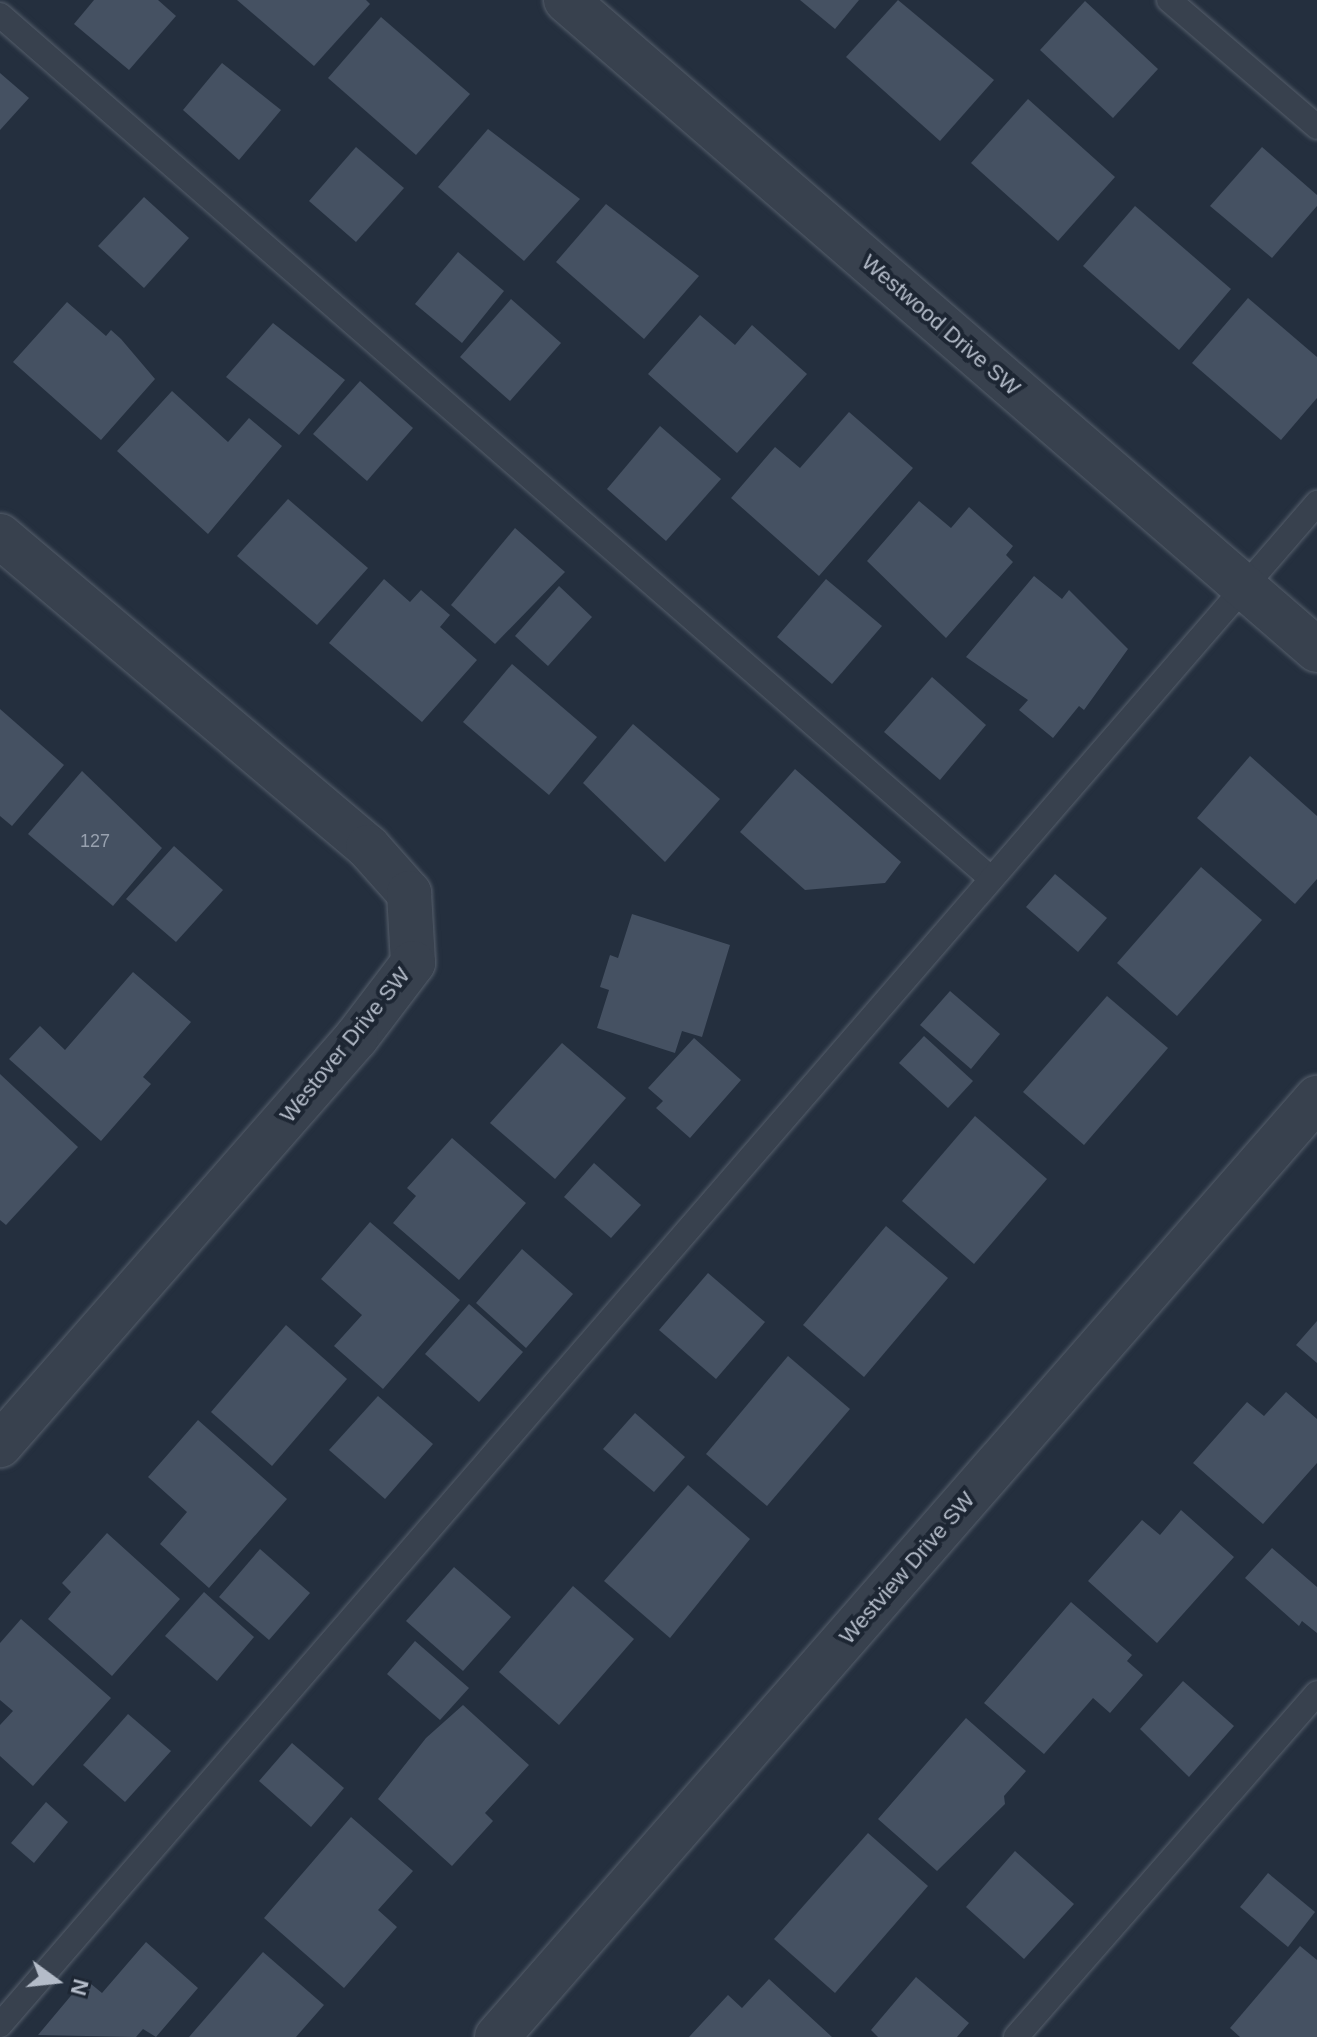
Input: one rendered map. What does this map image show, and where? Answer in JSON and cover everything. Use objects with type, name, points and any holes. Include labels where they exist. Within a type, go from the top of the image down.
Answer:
[{"type":"street","name":"Westwood Drive SW","points":[[566,0],[1317,650]]},
{"type":"street","name":"Westover Drive SW","points":[[0,536],[368,847],[409,893],[413,963],[356,1038],[0,1445]]},
{"type":"street","name":"Westview Drive SW","points":[[497,2037],[1317,1098]]},
{"type":"lane","points":[[1169,0],[1317,127]]},
{"type":"lane","points":[[0,15],[988,876]]},
{"type":"lane","points":[[0,2025],[988,876],[1317,503]]},
{"type":"lane","points":[[1016,2037],[1317,1693]]},
{"type":"building","points":[[94,0],[158,0],[176,16],[129,70],[74,24]]},
{"type":"building","points":[[237,0],[366,0],[370,4],[314,66]]},
{"type":"building","points":[[800,0],[859,0],[835,29]]},
{"type":"building","points":[[898,0],[994,80],[940,141],[846,57]]},
{"type":"building","points":[[1085,1],[1158,69],[1113,118],[1040,50]]},
{"type":"building","points":[[381,17],[470,94],[416,155],[328,78]]},
{"type":"building","points":[[222,63],[281,110],[239,160],[183,110]]},
{"type":"building","points":[[0,73],[29,98],[0,130]]},
{"type":"building","points":[[1028,99],[1115,177],[1058,241],[971,163]]},
{"type":"building","points":[[488,129],[580,199],[524,261],[438,187]]},
{"type":"building","points":[[356,147],[404,188],[356,242],[309,201]]},
{"type":"building","points":[[1262,147],[1317,195],[1317,206],[1272,258],[1210,206]]},
{"type":"building","points":[[144,197],[189,238],[144,288],[98,246]]},
{"type":"building","points":[[606,204],[699,276],[644,339],[556,262]]},
{"type":"building","points":[[1135,206],[1231,289],[1179,350],[1083,266]]},
{"type":"building","points":[[458,252],[504,291],[462,343],[415,304]]},
{"type":"building","points":[[1248,298],[1317,357],[1317,398],[1281,440],[1192,363]]},
{"type":"building","points":[[511,299],[561,343],[510,401],[460,357]]},
{"type":"building","points":[[67,302],[106,336],[111,330],[155,379],[101,440],[13,362]]},
{"type":"building","points":[[700,315],[735,345],[752,325],[807,374],[737,453],[648,374]]},
{"type":"building","points":[[273,323],[345,380],[299,435],[226,377]]},
{"type":"building","points":[[360,381],[413,428],[367,481],[313,434]]},
{"type":"building","points":[[172,391],[228,442],[249,418],[282,446],[208,534],[117,451]]},
{"type":"building","points":[[849,412],[913,468],[819,576],[731,498],[775,447],[800,468]]},
{"type":"building","points":[[660,426],[721,479],[666,541],[607,489]]},
{"type":"building","points":[[288,499],[368,568],[317,625],[237,556]]},
{"type":"building","points":[[919,501],[951,528],[969,507],[1013,546],[1006,555],[1013,562],[946,638],[867,561]]},
{"type":"building","points":[[515,528],[565,572],[495,644],[451,605]]},
{"type":"building","points":[[1034,576],[1062,599],[1069,590],[1128,649],[1084,710],[1079,706],[1053,738],[1019,710],[1028,700],[966,657]]},
{"type":"building","points":[[384,579],[410,602],[421,590],[450,615],[440,627],[477,660],[422,722],[329,643]]},
{"type":"building","points":[[826,579],[882,626],[832,684],[777,637]]},
{"type":"building","points":[[559,586],[592,617],[548,666],[515,636]]},
{"type":"building","points":[[512,664],[597,737],[549,795],[463,722]]},
{"type":"building","points":[[932,677],[986,725],[940,780],[884,732]]},
{"type":"building","points":[[0,709],[64,765],[12,826],[0,816]]},
{"type":"building","points":[[633,724],[720,799],[665,862],[583,783]]},
{"type":"building","points":[[1250,756],[1317,816],[1317,879],[1295,904],[1197,818]]},
{"type":"building","points":[[795,769],[901,862],[885,883],[805,890],[740,832]]},
{"type":"building","points":[[82,771],[162,848],[113,906],[28,834]]},
{"type":"building","points":[[174,846],[223,890],[176,942],[126,899]]},
{"type":"building","points":[[1201,867],[1262,920],[1177,1016],[1117,963]]},
{"type":"building","points":[[1055,874],[1107,918],[1078,952],[1026,907]]},
{"type":"building","points":[[632,914],[730,945],[702,1037],[682,1031],[675,1053],[597,1028],[609,990],[600,987],[610,955],[618,958]]},
{"type":"building","points":[[133,972],[191,1022],[143,1077],[151,1084],[101,1141],[9,1059],[40,1026],[65,1050]]},
{"type":"building","points":[[950,991],[1000,1034],[971,1069],[920,1025]]},
{"type":"building","points":[[1107,996],[1168,1048],[1084,1145],[1023,1092]]},
{"type":"building","points":[[924,1036],[973,1081],[948,1108],[899,1063]]},
{"type":"building","points":[[694,1038],[741,1080],[690,1138],[656,1108],[663,1101],[648,1088]]},
{"type":"building","points":[[562,1043],[626,1098],[555,1179],[490,1123]]},
{"type":"building","points":[[0,1074],[78,1147],[6,1225],[0,1220]]},
{"type":"building","points":[[975,1116],[1047,1179],[974,1264],[902,1201]]},
{"type":"building","points":[[452,1138],[526,1203],[459,1280],[393,1223],[416,1196],[407,1188]]},
{"type":"building","points":[[594,1163],[641,1205],[611,1238],[564,1197]]},
{"type":"building","points":[[370,1222],[460,1300],[383,1389],[334,1346],[362,1315],[321,1279]]},
{"type":"building","points":[[886,1226],[948,1278],[864,1377],[803,1325]]},
{"type":"building","points":[[522,1249],[573,1294],[526,1348],[476,1303]]},
{"type":"building","points":[[708,1273],[765,1322],[716,1379],[659,1330]]},
{"type":"building","points":[[469,1304],[523,1352],[479,1402],[425,1354]]},
{"type":"building","points":[[1317,1321],[1317,1363],[1296,1345]]},
{"type":"building","points":[[286,1325],[347,1379],[272,1466],[211,1412]]},
{"type":"building","points":[[788,1356],[850,1409],[767,1506],[706,1454]]},
{"type":"building","points":[[1286,1392],[1317,1419],[1317,1463],[1263,1524],[1193,1463],[1247,1402],[1264,1416]]},
{"type":"building","points":[[378,1396],[433,1444],[385,1499],[329,1450]]},
{"type":"building","points":[[635,1413],[685,1457],[654,1492],[603,1449]]},
{"type":"building","points":[[198,1420],[287,1499],[209,1588],[160,1544],[187,1512],[148,1477]]},
{"type":"building","points":[[688,1485],[750,1539],[670,1638],[604,1581]]},
{"type":"building","points":[[1181,1510],[1234,1557],[1157,1643],[1088,1581],[1142,1520],[1160,1535]]},
{"type":"building","points":[[107,1533],[180,1599],[112,1676],[48,1619],[71,1592],[62,1583]]},
{"type":"building","points":[[1272,1548],[1317,1587],[1317,1633],[1302,1621],[1299,1626],[1245,1578]]},
{"type":"building","points":[[260,1549],[310,1593],[269,1640],[219,1597]]},
{"type":"building","points":[[454,1567],[511,1617],[463,1671],[406,1621]]},
{"type":"building","points":[[573,1586],[634,1639],[559,1725],[499,1672]]},
{"type":"building","points":[[204,1592],[254,1637],[217,1681],[165,1636]]},
{"type":"building","points":[[1071,1602],[1132,1655],[1127,1661],[1143,1675],[1110,1713],[1093,1698],[1044,1754],[984,1703]]},
{"type":"building","points":[[21,1619],[111,1698],[33,1786],[0,1756],[0,1725],[13,1711],[0,1700],[0,1643]]},
{"type":"building","points":[[415,1641],[469,1688],[440,1720],[387,1674]]},
{"type":"building","points":[[1183,1681],[1234,1726],[1189,1777],[1140,1729]]},
{"type":"building","points":[[463,1705],[529,1765],[485,1813],[493,1821],[452,1866],[378,1799],[426,1738]]},
{"type":"building","points":[[128,1714],[171,1751],[125,1802],[83,1765]]},
{"type":"building","points":[[966,1718],[1026,1771],[1004,1796],[1005,1804],[937,1871],[878,1819]]},
{"type":"building","points":[[292,1743],[344,1788],[311,1827],[259,1781]]},
{"type":"building","points":[[46,1802],[68,1822],[34,1863],[11,1843]]},
{"type":"building","points":[[351,1817],[413,1871],[378,1910],[397,1927],[344,1988],[264,1918]]},
{"type":"building","points":[[868,1833],[928,1886],[835,1993],[774,1939]]},
{"type":"building","points":[[1015,1851],[1074,1904],[1024,1959],[966,1907]]},
{"type":"building","points":[[1268,1873],[1315,1912],[1288,1947],[1240,1907]]},
{"type":"building","points":[[146,1942],[198,1988],[156,2037],[143,2029],[136,2037],[38,2035],[85,1979],[102,1993]]},
{"type":"building","points":[[1300,1946],[1317,1960],[1317,2037],[1240,2037],[1230,2028]]},
{"type":"building","points":[[263,1952],[324,2005],[296,2037],[189,2037]]},
{"type":"building","points":[[916,1977],[969,2023],[957,2037],[878,2037],[871,2030]]},
{"type":"building","points":[[769,1979],[832,2037],[689,2037],[728,1995],[742,2008]]}]
